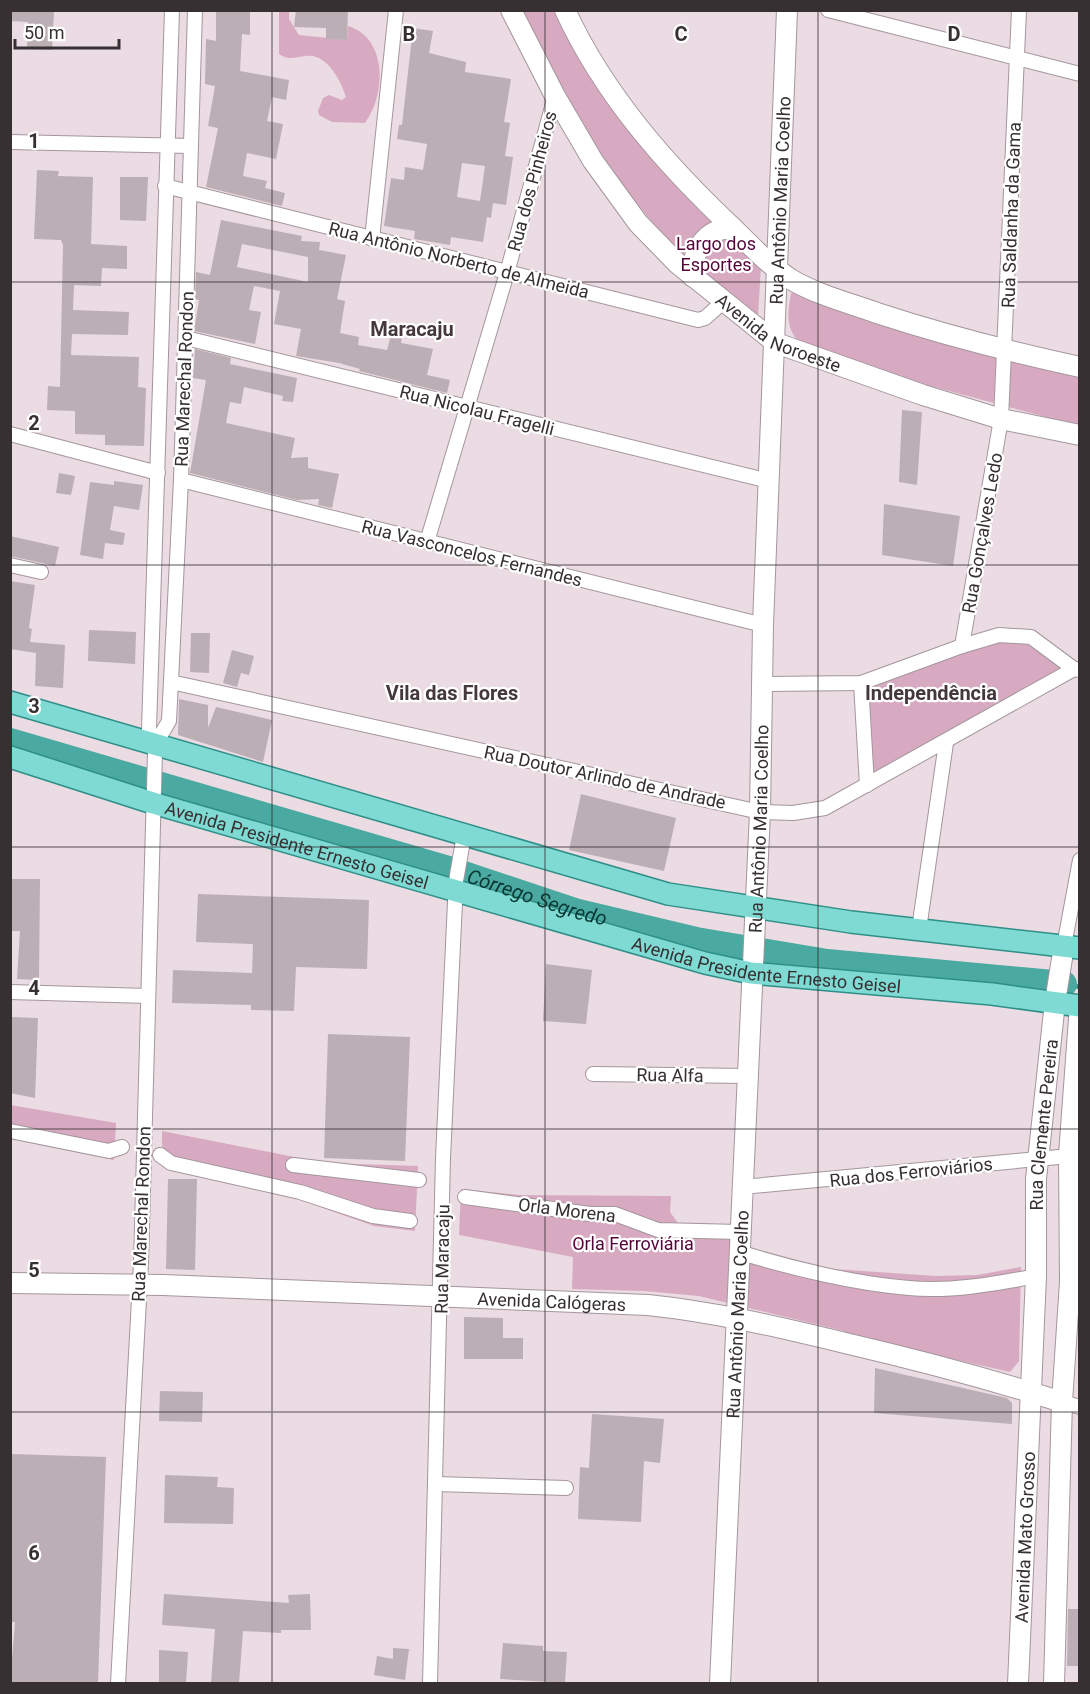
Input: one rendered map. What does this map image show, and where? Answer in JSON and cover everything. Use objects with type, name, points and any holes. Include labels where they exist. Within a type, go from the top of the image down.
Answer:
[{"type":"main road","name":"Avenida Noroeste","points":[[511,10],[555,96],[593,161],[638,223],[693,276],[776,344],[914,393],[1001,419],[1080,435]]},
{"type":"main road","points":[[565,10],[581,44],[614,94],[674,170],[778,270],[806,287],[853,305],[1005,351],[1080,367]]},
{"type":"main road","name":"Rua Antônio Maria Coelho","points":[[720,1683],[760,812],[764,684],[763,625],[776,344],[787,10]]},
{"type":"main road","points":[[693,276],[693,260],[702,243],[716,230],[733,229]]},
{"type":"main road","points":[[10,702],[463,841],[754,916],[919,929],[1069,951]]},
{"type":"main road","name":"Avenida Presidente Ernesto Geisel","points":[[10,758],[153,796],[456,886],[661,952],[1056,993],[1080,1006]]},
{"type":"main road","name":"Rua Clemente Pereira","points":[[1031,1392],[1036,1276],[1036,1179],[1056,993],[1069,951]]},
{"type":"main road","name":"Rua Clemente Pereira","points":[[1071,1404],[1070,1282],[1080,1006]]},
{"type":"main road","name":"Avenida Calógeras","points":[[10,1283],[648,1305],[736,1317],[929,1363],[1071,1404]]},
{"type":"main road","name":"Avenida Mato Grosso","points":[[1018,1683],[1031,1392]]},
{"type":"main road","name":"Avenida Mato Grosso","points":[[1054,1683],[1071,1404]]},
{"type":"street","name":"Rua Marechal Rondon","points":[[118,1683],[139,1286],[155,748],[149,729],[172,10]]},
{"type":"street","name":"Rua Marechal Rondon","points":[[155,748],[169,721],[181,480],[195,10]]},
{"type":"street","points":[[372,239],[396,10]]},
{"type":"street","points":[[828,10],[1080,74]]},
{"type":"street","name":"Rua Saldanha da Gama","points":[[1001,419],[1019,10]]},
{"type":"street","name":"Rua dos Pinheiros","points":[[427,543],[507,273],[555,96]]},
{"type":"street","points":[[10,142],[191,146]]},
{"type":"street","name":"Rua Antônio Norberto de Almeida","points":[[165,186],[698,320],[705,318],[723,302]]},
{"type":"street","name":"Rua Nicolau Fragelli","points":[[186,338],[770,481]]},
{"type":"street","name":"Rua Gonçalves Ledo","points":[[962,646],[1001,419]]},
{"type":"street","points":[[10,435],[158,472]]},
{"type":"street","name":"Rua Vasconcelos Fernandes","points":[[181,480],[763,625]]},
{"type":"street","points":[[10,565],[41,572]]},
{"type":"street","points":[[764,684],[861,683],[999,635],[1031,637],[1077,669]]},
{"type":"street","name":"Rua Doutor Arlindo de Andrade","points":[[171,682],[760,812],[793,813],[825,808],[1077,669]]},
{"type":"street","points":[[861,683],[867,785]]},
{"type":"street","points":[[919,929],[946,743]]},
{"type":"street","name":"Rua Maracaju","points":[[430,1683],[443,1158],[456,886],[463,841]]},
{"type":"street","name":"Rua Clemente Pereira","points":[[1069,951],[1080,860]]},
{"type":"street","points":[[10,992],[148,996]]},
{"type":"street","name":"Rua Alfa","points":[[593,1074],[748,1076]]},
{"type":"street","points":[[10,1131],[109,1151],[123,1147]]},
{"type":"street","points":[[160,1155],[171,1163],[300,1192],[373,1216],[410,1221]]},
{"type":"street","name":"Rua dos Ferroviários","points":[[742,1187],[1074,1155]]},
{"type":"street","points":[[293,1165],[419,1180]]},
{"type":"street","name":"Orla Morena","points":[[465,1197],[590,1214],[615,1214],[658,1230],[740,1232]]},
{"type":"street","points":[[739,1252],[766,1260],[910,1288],[942,1288],[1036,1276]]},
{"type":"street","points":[[436,1484],[566,1488]]},
{"type":"green space","points":[[279,10],[289,11],[289,19],[299,35],[347,40],[348,26],[361,32],[370,42],[379,68],[379,83],[377,98],[365,123],[332,122],[319,115],[318,111],[323,98],[329,95],[342,100],[346,97],[344,91],[332,69],[320,59],[314,56],[289,58],[279,54]]},
{"type":"green space","name":"Largo dos Esportes","points":[[519,11],[559,11],[576,47],[761,266],[758,316],[728,294],[680,252],[626,189],[580,120]]},
{"type":"green space","points":[[793,286],[1079,372],[1079,426],[908,380],[801,344],[791,331],[788,317]]},
{"type":"green space","points":[[1031,637],[1074,669],[867,785],[861,683],[962,646]]},
{"type":"green space","points":[[10,1105],[116,1123],[114,1160],[11,1139]]},
{"type":"green space","points":[[162,1131],[325,1163],[418,1166],[415,1231],[374,1226],[286,1195],[162,1167]]},
{"type":"green space","name":"Orla Ferroviária","points":[[461,1189],[519,1195],[671,1196],[670,1212],[680,1226],[715,1228],[765,1257],[833,1269],[936,1276],[977,1275],[1021,1267],[1019,1361],[1010,1372],[847,1335],[844,1331],[699,1296],[644,1291],[572,1289],[573,1257],[459,1235]]},
{"type":"building","points":[[10,10],[54,12],[52,50],[27,49],[28,22],[10,21]]},
{"type":"building","points":[[216,10],[250,10],[250,35],[242,34],[240,71],[289,80],[286,100],[272,97],[267,121],[283,124],[276,159],[247,153],[243,176],[267,181],[265,188],[285,193],[282,206],[206,187],[218,128],[208,126],[215,86],[205,84],[206,39],[216,41]]},
{"type":"building","points":[[296,10],[348,10],[347,40],[326,39],[326,28],[294,27]]},
{"type":"building","points":[[413,28],[433,31],[429,53],[466,62],[465,72],[511,79],[504,122],[510,123],[505,156],[513,157],[506,205],[493,203],[491,218],[487,217],[483,242],[451,237],[450,245],[414,239],[415,231],[384,226],[391,178],[404,180],[405,167],[423,170],[427,144],[397,139],[399,125],[402,125]],"holes":[[[462,163],[485,166],[480,201],[457,197]]]},
{"type":"building","points":[[37,170],[59,171],[58,176],[93,177],[91,244],[127,246],[127,269],[102,268],[101,286],[74,285],[73,310],[129,312],[128,335],[72,334],[71,355],[139,357],[138,387],[146,388],[144,446],[105,445],[105,435],[75,434],[75,411],[47,410],[48,386],[60,387],[63,245],[61,240],[34,239]]},
{"type":"building","points":[[120,177],[148,177],[146,221],[120,220]]},
{"type":"building","points":[[221,220],[302,236],[301,241],[320,242],[319,250],[346,255],[337,299],[345,301],[340,333],[359,337],[358,345],[387,350],[392,331],[403,333],[401,343],[433,349],[427,375],[450,380],[447,393],[359,371],[360,369],[339,363],[296,356],[301,329],[274,324],[280,291],[254,286],[249,310],[261,312],[255,344],[194,331],[199,300],[195,299],[196,272],[210,275]],"holes":[[[242,244],[308,257],[308,282],[237,267]]]},
{"type":"building","points":[[195,349],[231,358],[230,364],[297,378],[293,402],[282,401],[283,396],[244,387],[241,404],[230,402],[226,423],[295,438],[291,458],[308,457],[308,468],[339,474],[332,508],[318,505],[319,499],[297,500],[190,473],[206,380],[193,378]]},
{"type":"building","points":[[902,410],[922,412],[917,485],[899,482]]},
{"type":"building","points":[[59,473],[75,476],[71,495],[56,493]]},
{"type":"building","points":[[114,481],[143,485],[139,510],[114,506],[110,530],[125,533],[123,545],[105,543],[103,559],[80,555],[90,482],[114,485]]},
{"type":"building","points":[[884,504],[960,516],[953,566],[882,555]]},
{"type":"building","points":[[10,536],[59,547],[55,566],[10,556]]},
{"type":"building","points":[[10,581],[35,585],[29,628],[32,629],[30,642],[65,645],[63,688],[35,686],[36,653],[10,649]]},
{"type":"building","points":[[89,630],[136,632],[135,664],[88,661]]},
{"type":"building","points":[[191,633],[210,633],[209,673],[190,672]]},
{"type":"building","points":[[232,650],[254,656],[249,675],[241,673],[237,687],[223,683]]},
{"type":"building","points":[[179,699],[208,705],[208,728],[216,707],[272,720],[263,762],[178,735]]},
{"type":"building","points":[[581,794],[676,818],[664,871],[569,850]]},
{"type":"building","points":[[12,879],[40,879],[39,980],[17,979],[20,931],[12,931]]},
{"type":"building","points":[[198,894],[369,900],[367,969],[296,967],[294,1011],[251,1010],[251,1005],[172,1003],[173,970],[252,973],[253,944],[196,942]]},
{"type":"building","points":[[546,964],[592,970],[586,1024],[543,1021]]},
{"type":"building","points":[[10,1017],[38,1018],[35,1098],[10,1093]]},
{"type":"building","points":[[328,1034],[410,1037],[405,1161],[324,1158]]},
{"type":"building","points":[[168,1179],[197,1179],[195,1270],[166,1269]]},
{"type":"building","points":[[464,1317],[503,1318],[503,1338],[523,1338],[523,1359],[464,1359]]},
{"type":"building","points":[[875,1368],[1007,1398],[1012,1403],[1012,1424],[874,1413]]},
{"type":"building","points":[[160,1391],[203,1392],[202,1422],[159,1421]]},
{"type":"building","points":[[592,1414],[664,1419],[660,1463],[644,1461],[641,1522],[578,1519],[580,1467],[589,1468]]},
{"type":"building","points":[[10,1454],[106,1457],[98,1683],[10,1683],[15,1622],[10,1622]]},
{"type":"building","points":[[165,1475],[218,1477],[217,1487],[234,1488],[233,1524],[164,1523]]},
{"type":"building","points":[[164,1594],[289,1603],[288,1595],[310,1594],[311,1630],[281,1630],[281,1633],[243,1631],[239,1683],[211,1683],[215,1629],[162,1625]]},
{"type":"building","points":[[1068,1609],[1080,1609],[1080,1666],[1067,1666]]},
{"type":"building","points":[[503,1643],[543,1646],[543,1651],[567,1652],[565,1683],[500,1679]]},
{"type":"building","points":[[393,1648],[409,1649],[405,1680],[374,1675],[377,1656],[393,1659]]},
{"type":"building","points":[[159,1650],[188,1652],[186,1683],[159,1683]]},
{"type":"waterway","name":"Córrego Segredo","points":[[10,741],[452,870],[578,912],[696,940],[827,962],[1064,984]]},
{"type":"waterway","name":"Córrego Segredo","points":[[1064,984],[1080,987]]},
{"type":"district","name":"Maracaju","points":[[412,329]]},
{"type":"district","name":"Vila das Flores","points":[[452,693]]},
{"type":"district","name":"Independência","points":[[931,693]]}]
